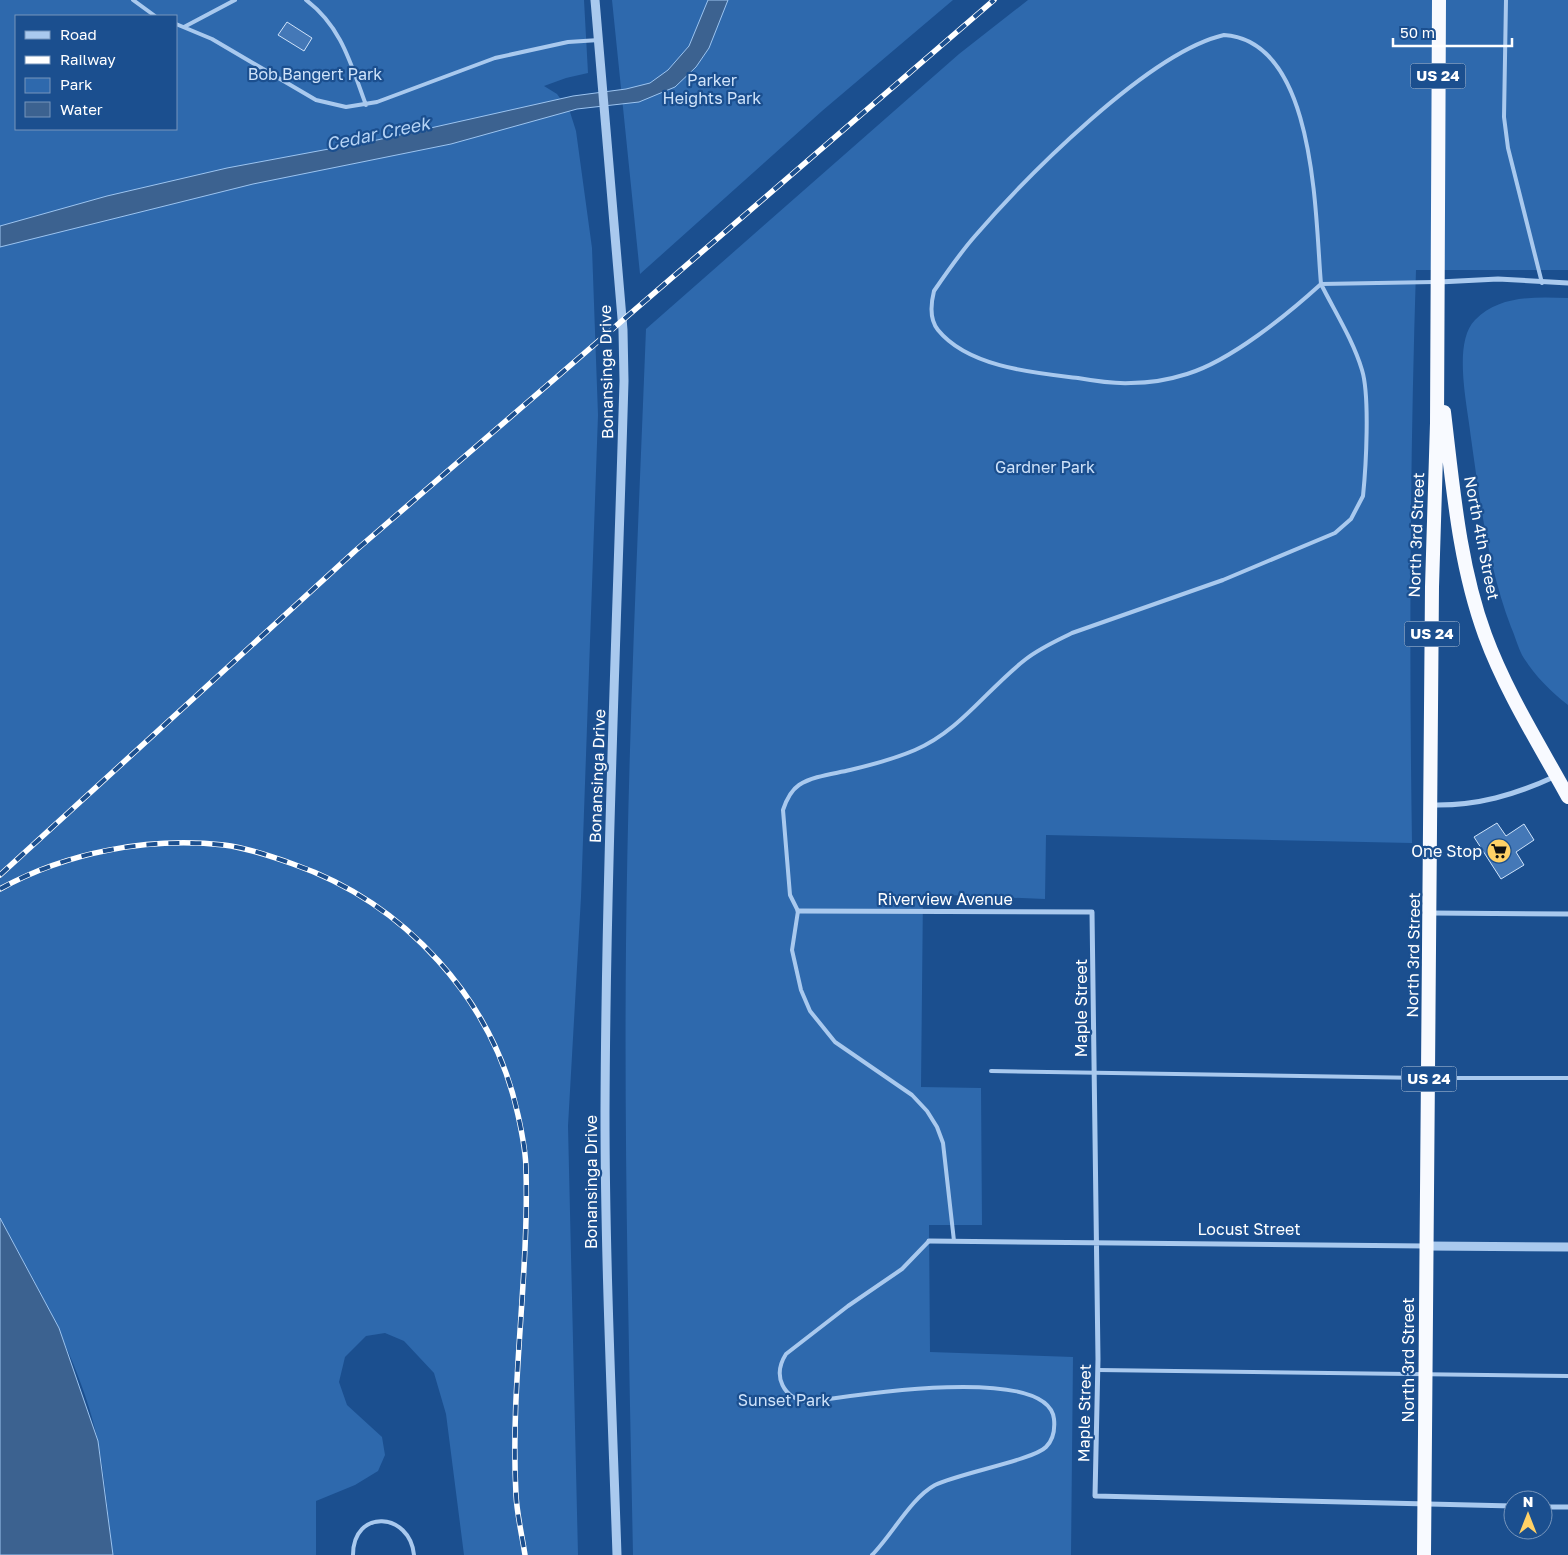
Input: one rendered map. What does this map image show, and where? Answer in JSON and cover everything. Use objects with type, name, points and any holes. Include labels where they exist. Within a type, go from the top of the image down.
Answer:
[{"type":"highway","name":"US 24","points":[[1438,355],[1439,0]]},
{"type":"highway","name":"North 4th Street","points":[[1438,355],[1456,513],[1470,584],[1485,636],[1507,685],[1568,797]]},
{"type":"highway","name":"North 3rd Street","points":[[1424,1555],[1431,913],[1432,587],[1438,355]]},
{"type":"street","name":"Bonansinga Drive","points":[[594,0],[623,330],[624,381],[608,892],[605,1113],[606,1250],[617,1555]]},
{"type":"street","points":[[1438,282],[1498,279],[1568,284]]},
{"type":"street","points":[[1431,805],[1460,806],[1504,797],[1556,776]]},
{"type":"street","name":"Riverview Avenue","points":[[798,910],[1092,912]]},
{"type":"street","name":"Maple Street","points":[[1092,912],[1098,1370],[1095,1496],[1503,1506]]},
{"type":"street","points":[[1431,913],[1568,914]]},
{"type":"street","name":"Locust Street","points":[[929,1241],[1568,1246]]},
{"type":"street","points":[[1553,1506],[1568,1507]]},
{"type":"lane","points":[[133,0],[154,15]]},
{"type":"lane","points":[[184,27],[235,0]]},
{"type":"lane","points":[[306,0],[329,21],[340,36],[366,105]]},
{"type":"lane","points":[[1506,0],[1504,118],[1508,148],[1542,283]]},
{"type":"lane","points":[[178,25],[212,39],[316,100],[346,107],[366,105],[495,58],[568,42],[599,40]]},
{"type":"lane","points":[[954,1241],[943,1143],[937,1127],[927,1111],[912,1095],[835,1042],[810,1010],[795,974],[792,950],[798,910],[790,895],[783,810],[789,797],[800,785],[816,778],[886,760],[915,750],[931,741],[959,720],[1025,660],[1044,646],[1072,633],[1256,567],[1335,533],[1351,519],[1358,508],[1364,486],[1366,389],[1354,347],[1321,284],[1310,154],[1302,121],[1289,88],[1266,52],[1248,40],[1224,35],[1211,38],[1157,68],[1120,95],[1087,124],[976,235],[934,291],[931,311],[937,329],[945,337],[975,356],[997,364],[1049,374],[1129,384],[1157,381],[1188,374],[1208,366],[1265,331],[1321,284],[1438,282]]},
{"type":"lane","points":[[991,1071],[1094,1074],[1568,1078]]},
{"type":"lane","points":[[872,1555],[915,1504],[933,1486],[953,1477],[1040,1452],[1052,1439],[1055,1430],[1054,1415],[1042,1400],[1016,1392],[967,1387],[922,1387],[886,1390],[809,1402],[799,1401],[786,1392],[780,1383],[778,1372],[786,1354],[848,1306],[902,1269],[929,1241]]},
{"type":"lane","points":[[1098,1370],[1568,1376]]},
{"type":"lane","points":[[353,1555],[356,1539],[361,1530],[380,1520],[396,1525],[404,1532],[410,1541],[414,1555]]},
{"type":"green space","name":"Bob Bangert Park","points":[[0,0],[584,0],[588,73],[544,86],[557,94],[570,112],[576,131],[592,248],[598,415],[581,897],[568,1126],[578,1555],[464,1555],[446,1414],[434,1373],[404,1341],[385,1333],[366,1336],[345,1357],[339,1382],[347,1405],[382,1437],[385,1455],[378,1471],[355,1485],[316,1501],[316,1555],[113,1555],[105,1484],[98,1441],[90,1411],[81,1383],[57,1326],[0,1218]]},
{"type":"green space","name":"Parker Heights Park","points":[[612,0],[953,0],[822,111],[640,274]]},
{"type":"green space","name":"Gardner Park","points":[[1028,0],[1568,0],[1568,270],[1416,270],[1411,556],[1412,843],[1046,835],[1045,899],[923,894],[921,1087],[981,1088],[982,1225],[929,1225],[930,1352],[1073,1357],[1071,1555],[633,1555],[626,1174],[626,945],[631,714],[646,329],[959,54]]},
{"type":"green space","points":[[1568,298],[1568,705],[1543,682],[1522,655],[1496,581],[1482,510],[1465,394],[1463,360],[1464,344],[1468,330],[1475,320],[1495,306],[1518,299]]},
{"type":"water","points":[[708,0],[728,0],[709,48],[696,67],[675,87],[639,102],[577,109],[451,144],[253,184],[0,247],[0,226],[107,196],[227,168],[377,140],[573,96],[626,89],[650,83],[668,70],[689,46]]},
{"type":"water","points":[[0,1218],[59,1328],[98,1441],[113,1555],[0,1555]]},
{"type":"building","points":[[287,22],[312,38],[304,51],[278,35]]},
{"type":"building","name":"One Stop","points":[[1497,823],[1506,836],[1524,824],[1534,840],[1516,852],[1524,865],[1501,879],[1474,837]]},
{"type":"railway","points":[[0,875],[355,551],[994,0]]},
{"type":"railway","points":[[0,889],[53,865],[109,850],[166,843],[195,843],[241,848],[285,861],[334,881],[372,903],[407,930],[438,961],[465,995],[488,1032],[506,1073],[518,1115],[525,1156],[525,1251],[515,1414],[518,1518],[525,1555]]},
{"type":"place","name":"One Stop","points":[[1499,851]]},
{"type":"water label","name":"Cedar Creek","points":[[378,134]]},
{"type":"park label","name":"Sunset Park","points":[[784,1400]]}]
